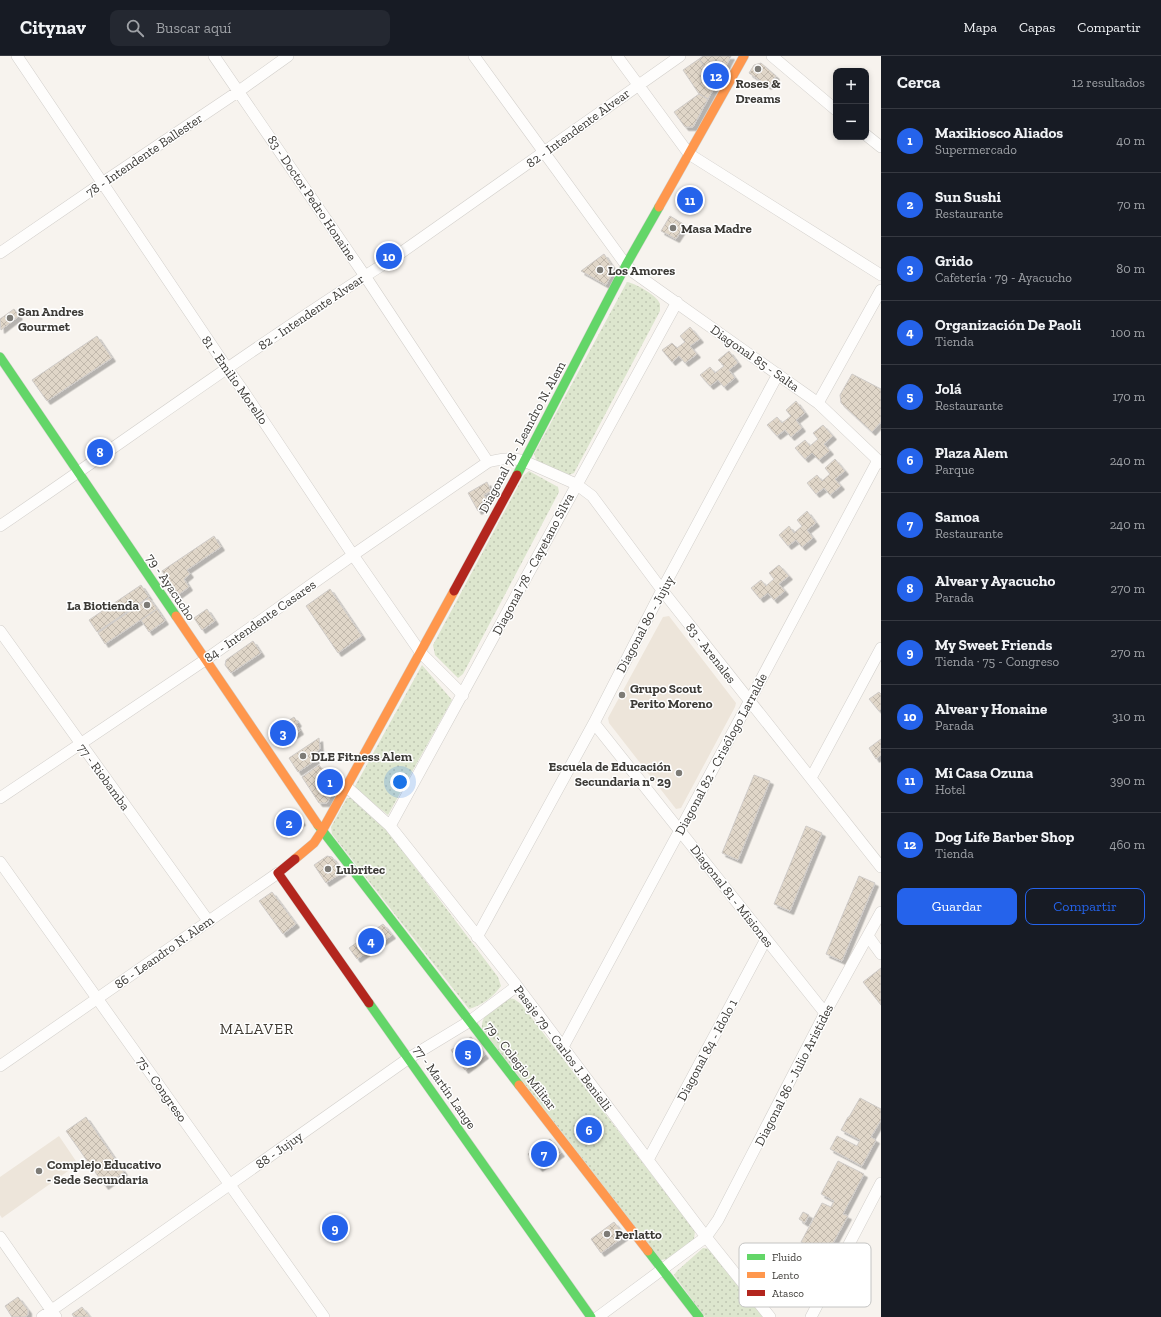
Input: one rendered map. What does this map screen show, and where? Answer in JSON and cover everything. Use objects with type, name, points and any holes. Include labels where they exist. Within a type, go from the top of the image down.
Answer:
[{"type":"street","name":"81 - Emilio Morello","points":[[17,56],[353,555],[421,653],[463,695]]},
{"type":"street","name":"83 - Doctor Pedro Honaine","points":[[214,56],[365,276],[488,462]]},
{"type":"street","name":"78 - Intendente Ballester","points":[[0,253],[239,91],[288,56]]},
{"type":"street","name":"Diagonal 85 - Salta","points":[[474,56],[626,265],[633,272],[818,403],[879,461]]},
{"type":"street","points":[[617,56],[689,154],[881,275]]},
{"type":"street","name":"82 - Intendente Alvear","points":[[0,526],[227,368],[365,276],[395,258],[680,56]]},
{"type":"street","name":"Diagonal 78 - Leandro N. Alem","points":[[322,831],[421,653],[524,461],[626,265],[744,56]]},
{"type":"street","points":[[772,56],[833,107]]},
{"type":"street","points":[[869,137],[881,147]]},
{"type":"street","points":[[818,403],[881,290]]},
{"type":"street","name":"Diagonal 78 - Cayetano Silva","points":[[390,826],[677,302]]},
{"type":"street","name":"79 - Ayacucho","points":[[0,356],[322,831]]},
{"type":"street","name":"Diagonal 80 - Jujuy","points":[[477,937],[594,723],[662,590],[778,374]]},
{"type":"street","name":"84 - Intendente Casares","points":[[0,798],[205,660],[488,462],[504,458],[515,458],[524,461]]},
{"type":"street","name":"83 - Arenales","points":[[524,461],[576,484],[592,496],[662,590],[749,702],[881,867]]},
{"type":"street","name":"Diagonal 82 - Crisólogo Larralde","points":[[563,1047],[879,461]]},
{"type":"street","name":"77 - Riobamba","points":[[0,631],[209,922]]},
{"type":"street","points":[[811,778],[881,648]]},
{"type":"street","name":"Diagonal 81 - Misiones","points":[[594,723],[825,1013]]},
{"type":"street","name":"Pasaje 79 - Carlos J. Benielli","points":[[347,787],[390,826],[516,986],[706,1237],[739,1278]]},
{"type":"street","name":"86 - Leandro N. Alem","points":[[0,1066],[278,873],[314,843],[322,831]]},
{"type":"street","name":"79 - Colegio Militar","points":[[322,831],[699,1317]]},
{"type":"street","name":"75 - Congreso","points":[[0,862],[324,1317]]},
{"type":"street","name":"77 - Martín Lange","points":[[278,873],[591,1317]]},
{"type":"street","name":"Diagonal 86 - Julio Aristides","points":[[598,1317],[706,1237],[718,1220],[825,1013],[881,912]]},
{"type":"street","points":[[868,936],[881,954]]},
{"type":"street","name":"Diagonal 84 - Idolo 1","points":[[648,1160],[766,939]]},
{"type":"street","name":"88 - Jujuy","points":[[50,1315],[409,1058],[470,1021],[516,986]]},
{"type":"street","points":[[850,1243],[881,1183]]},
{"type":"street","points":[[0,1237],[50,1315]]},
{"type":"street","name":"Pasaje 79 - Carlos J. Benielli","points":[[762,1307],[770,1317]]},
{"type":"street","points":[[811,1317],[816,1307]]},
{"type":"shaded area","points":[[669,616],[736,703],[681,808],[676,809],[609,723],[608,718],[663,617]]},
{"type":"shaded area","name":"Complejo Educativo - Sede Secundaria","points":[[59,1136],[78,1164],[2,1218],[0,1215],[0,1177]]},
{"type":"green space","points":[[627,282],[640,287],[655,297],[660,304],[660,311],[574,473],[566,476],[537,462],[534,454]]},
{"type":"green space","points":[[529,471],[558,487],[559,492],[463,674],[458,678],[435,655],[433,645],[524,475]]},
{"type":"green space","points":[[422,665],[452,700],[388,815],[354,788]]},
{"type":"green space","points":[[347,798],[352,798],[390,834],[498,977],[501,986],[487,1000],[478,1006],[469,1009],[332,834],[331,827]]},
{"type":"green space","points":[[508,998],[514,999],[521,1004],[695,1231],[694,1239],[667,1259],[661,1260],[482,1029],[482,1023],[486,1015]]},
{"type":"green space","points":[[703,1248],[711,1249],[739,1284],[739,1307],[757,1307],[765,1317],[705,1317],[674,1275]]},
{"type":"building","points":[[703,56],[731,56],[718,81],[713,79],[699,59]]},
{"type":"building","points":[[699,59],[713,79],[718,81],[708,99],[699,94],[683,70]]},
{"type":"building","points":[[761,63],[776,76],[768,86],[749,73],[754,65]]},
{"type":"building","points":[[699,94],[708,99],[693,127],[685,127],[674,112]]},
{"type":"building","name":"Masa Madre","points":[[670,216],[685,225],[676,239],[661,231]]},
{"type":"building","points":[[604,254],[612,266],[612,274],[606,285],[581,271]]},
{"type":"building","name":"San Andres Gourmet","points":[[14,309],[19,316],[1,330],[0,319]]},
{"type":"building","points":[[690,327],[700,339],[690,346],[697,354],[685,363],[679,356],[672,362],[662,350],[672,343],[677,348],[685,342],[680,336]]},
{"type":"building","points":[[97,336],[112,358],[47,401],[32,380]]},
{"type":"building","points":[[729,351],[738,363],[729,370],[735,378],[724,387],[718,380],[710,386],[700,375],[710,367],[715,373],[724,366],[718,360]]},
{"type":"building","points":[[852,374],[881,389],[881,422],[872,432],[841,403],[840,395]]},
{"type":"building","points":[[796,401],[805,413],[796,420],[802,428],[791,437],[785,430],[777,436],[767,425],[777,417],[782,423],[791,416],[786,410]]},
{"type":"building","points":[[823,425],[833,436],[824,444],[830,451],[819,460],[812,453],[805,459],[795,448],[805,440],[810,446],[818,439],[813,433]]},
{"type":"building","points":[[835,459],[845,471],[835,479],[841,486],[830,495],[824,488],[816,494],[807,483],[817,475],[822,481],[830,474],[825,468]]},
{"type":"building","points":[[487,482],[491,491],[484,495],[487,500],[482,503],[485,507],[478,511],[468,493]]},
{"type":"building","points":[[807,511],[816,523],[807,530],[813,538],[802,547],[796,540],[788,546],[779,535],[789,526],[794,533],[802,526],[797,520]]},
{"type":"building","points":[[214,536],[221,547],[187,570],[190,574],[184,579],[189,587],[178,595],[162,571]]},
{"type":"building","points":[[779,565],[789,576],[779,584],[785,591],[774,600],[768,593],[760,599],[751,588],[761,580],[766,586],[774,579],[769,573]]},
{"type":"building","points":[[141,585],[149,597],[97,632],[89,620]]},
{"type":"building","points":[[330,589],[362,636],[338,653],[306,606]]},
{"type":"building","points":[[149,598],[157,609],[105,644],[98,633]]},
{"type":"building","points":[[157,609],[165,621],[149,632],[141,620]]},
{"type":"building","points":[[207,609],[215,621],[202,630],[194,618]]},
{"type":"building","points":[[253,641],[261,653],[231,673],[225,665],[226,660]]},
{"type":"building","points":[[879,692],[881,694],[881,709],[879,711],[869,699]]},
{"type":"building","points":[[294,717],[298,723],[296,724],[300,731],[279,744],[271,733]]},
{"type":"building","name":"DLE Fitness Alem","points":[[319,738],[320,749],[313,754],[316,760],[298,772],[289,758]]},
{"type":"building","points":[[881,739],[881,755],[876,759],[869,748]]},
{"type":"building","points":[[319,765],[327,775],[340,778],[327,803],[319,803],[302,777]]},
{"type":"building","points":[[754,775],[770,781],[738,860],[722,853]]},
{"type":"building","points":[[295,811],[302,822],[283,834],[276,824]]},
{"type":"building","points":[[806,826],[822,833],[790,911],[774,904]]},
{"type":"building","name":"Lubritec","points":[[327,856],[332,857],[343,872],[326,883],[314,865]]},
{"type":"building","points":[[859,876],[875,883],[842,961],[826,954]]},
{"type":"building","points":[[272,892],[296,924],[283,934],[259,901]]},
{"type":"building","points":[[383,924],[392,935],[357,959],[349,948]]},
{"type":"building","points":[[881,968],[881,1005],[863,982]]},
{"type":"building","points":[[471,1037],[485,1055],[465,1070],[451,1050]]},
{"type":"building","points":[[860,1098],[881,1109],[881,1120],[871,1137],[876,1140],[862,1166],[830,1149],[837,1136],[857,1146],[860,1140],[841,1130]]},
{"type":"building","points":[[86,1117],[124,1172],[105,1186],[66,1131]]},
{"type":"building","points":[[550,1139],[561,1153],[539,1168],[528,1154]]},
{"type":"building","points":[[838,1161],[864,1174],[843,1214],[848,1216],[833,1243],[803,1243],[801,1242],[822,1203],[831,1207],[834,1201],[821,1194]]},
{"type":"building","points":[[803,1212],[809,1215],[805,1223],[799,1219]]},
{"type":"building","points":[[614,1222],[625,1236],[601,1253],[591,1239]]},
{"type":"building","points":[[18,1297],[28,1310],[28,1315],[25,1317],[12,1317],[5,1306]]},
{"type":"building","points":[[82,1307],[90,1317],[74,1317],[72,1314]]},
{"type":"traffic: fast","points":[[517,475],[626,265],[659,207]]},
{"type":"traffic: fast","points":[[0,357],[176,616]]},
{"type":"traffic: fast","points":[[318,825],[519,1085]]},
{"type":"traffic: fast","points":[[369,1003],[591,1317]]},
{"type":"traffic: fast","points":[[648,1251],[699,1317]]},
{"type":"traffic: slow","points":[[659,207],[744,56]]},
{"type":"traffic: slow","points":[[295,859],[314,843],[322,831],[454,591]]},
{"type":"traffic: slow","points":[[176,616],[318,825]]},
{"type":"traffic: slow","points":[[519,1085],[648,1251]]},
{"type":"traffic: jam","points":[[454,591],[517,475]]},
{"type":"traffic: jam","points":[[295,859],[278,873],[369,1003]]},
{"type":"place","name":"Roses & Dreams","points":[[758,69]]},
{"type":"place","name":"Dog Life Barber Shop","points":[[716,76]]},
{"type":"place","name":"Mi Casa Ozuna","points":[[690,200]]},
{"type":"place","name":"Masa Madre","points":[[673,228]]},
{"type":"place","name":"Alvear y Honaine","points":[[389,256]]},
{"type":"place","name":"Los Amores","points":[[600,270]]},
{"type":"place","name":"San Andres Gourmet","points":[[10,318]]},
{"type":"place","name":"Alvear y Ayacucho","points":[[100,452]]},
{"type":"place","name":"La Biotienda","points":[[147,605]]},
{"type":"place","name":"Grupo Scout Perito Moreno","points":[[622,695]]},
{"type":"place","name":"Grido","points":[[283,733]]},
{"type":"place","name":"DLE Fitness Alem","points":[[303,756]]},
{"type":"place","name":"Escuela de Educación Secundaria nº 29","points":[[679,773]]},
{"type":"place","name":"Maxikiosco Aliados","points":[[330,782]]},
{"type":"place","name":"Sun Sushi","points":[[289,823]]},
{"type":"place","name":"Lubritec","points":[[328,869]]},
{"type":"place","name":"Organización De Paoli","points":[[371,941]]},
{"type":"place","name":"Jolá","points":[[468,1053]]},
{"type":"place","name":"Plaza Alem","points":[[589,1130]]},
{"type":"place","name":"Samoa","points":[[544,1154]]},
{"type":"place","name":"Complejo Educativo - Sede Secundaria","points":[[39,1171]]},
{"type":"place","name":"My Sweet Friends","points":[[335,1228]]},
{"type":"place","name":"Perlatto","points":[[607,1234]]},
{"type":"district","name":"MALAVER","points":[[257,1029]]}]
